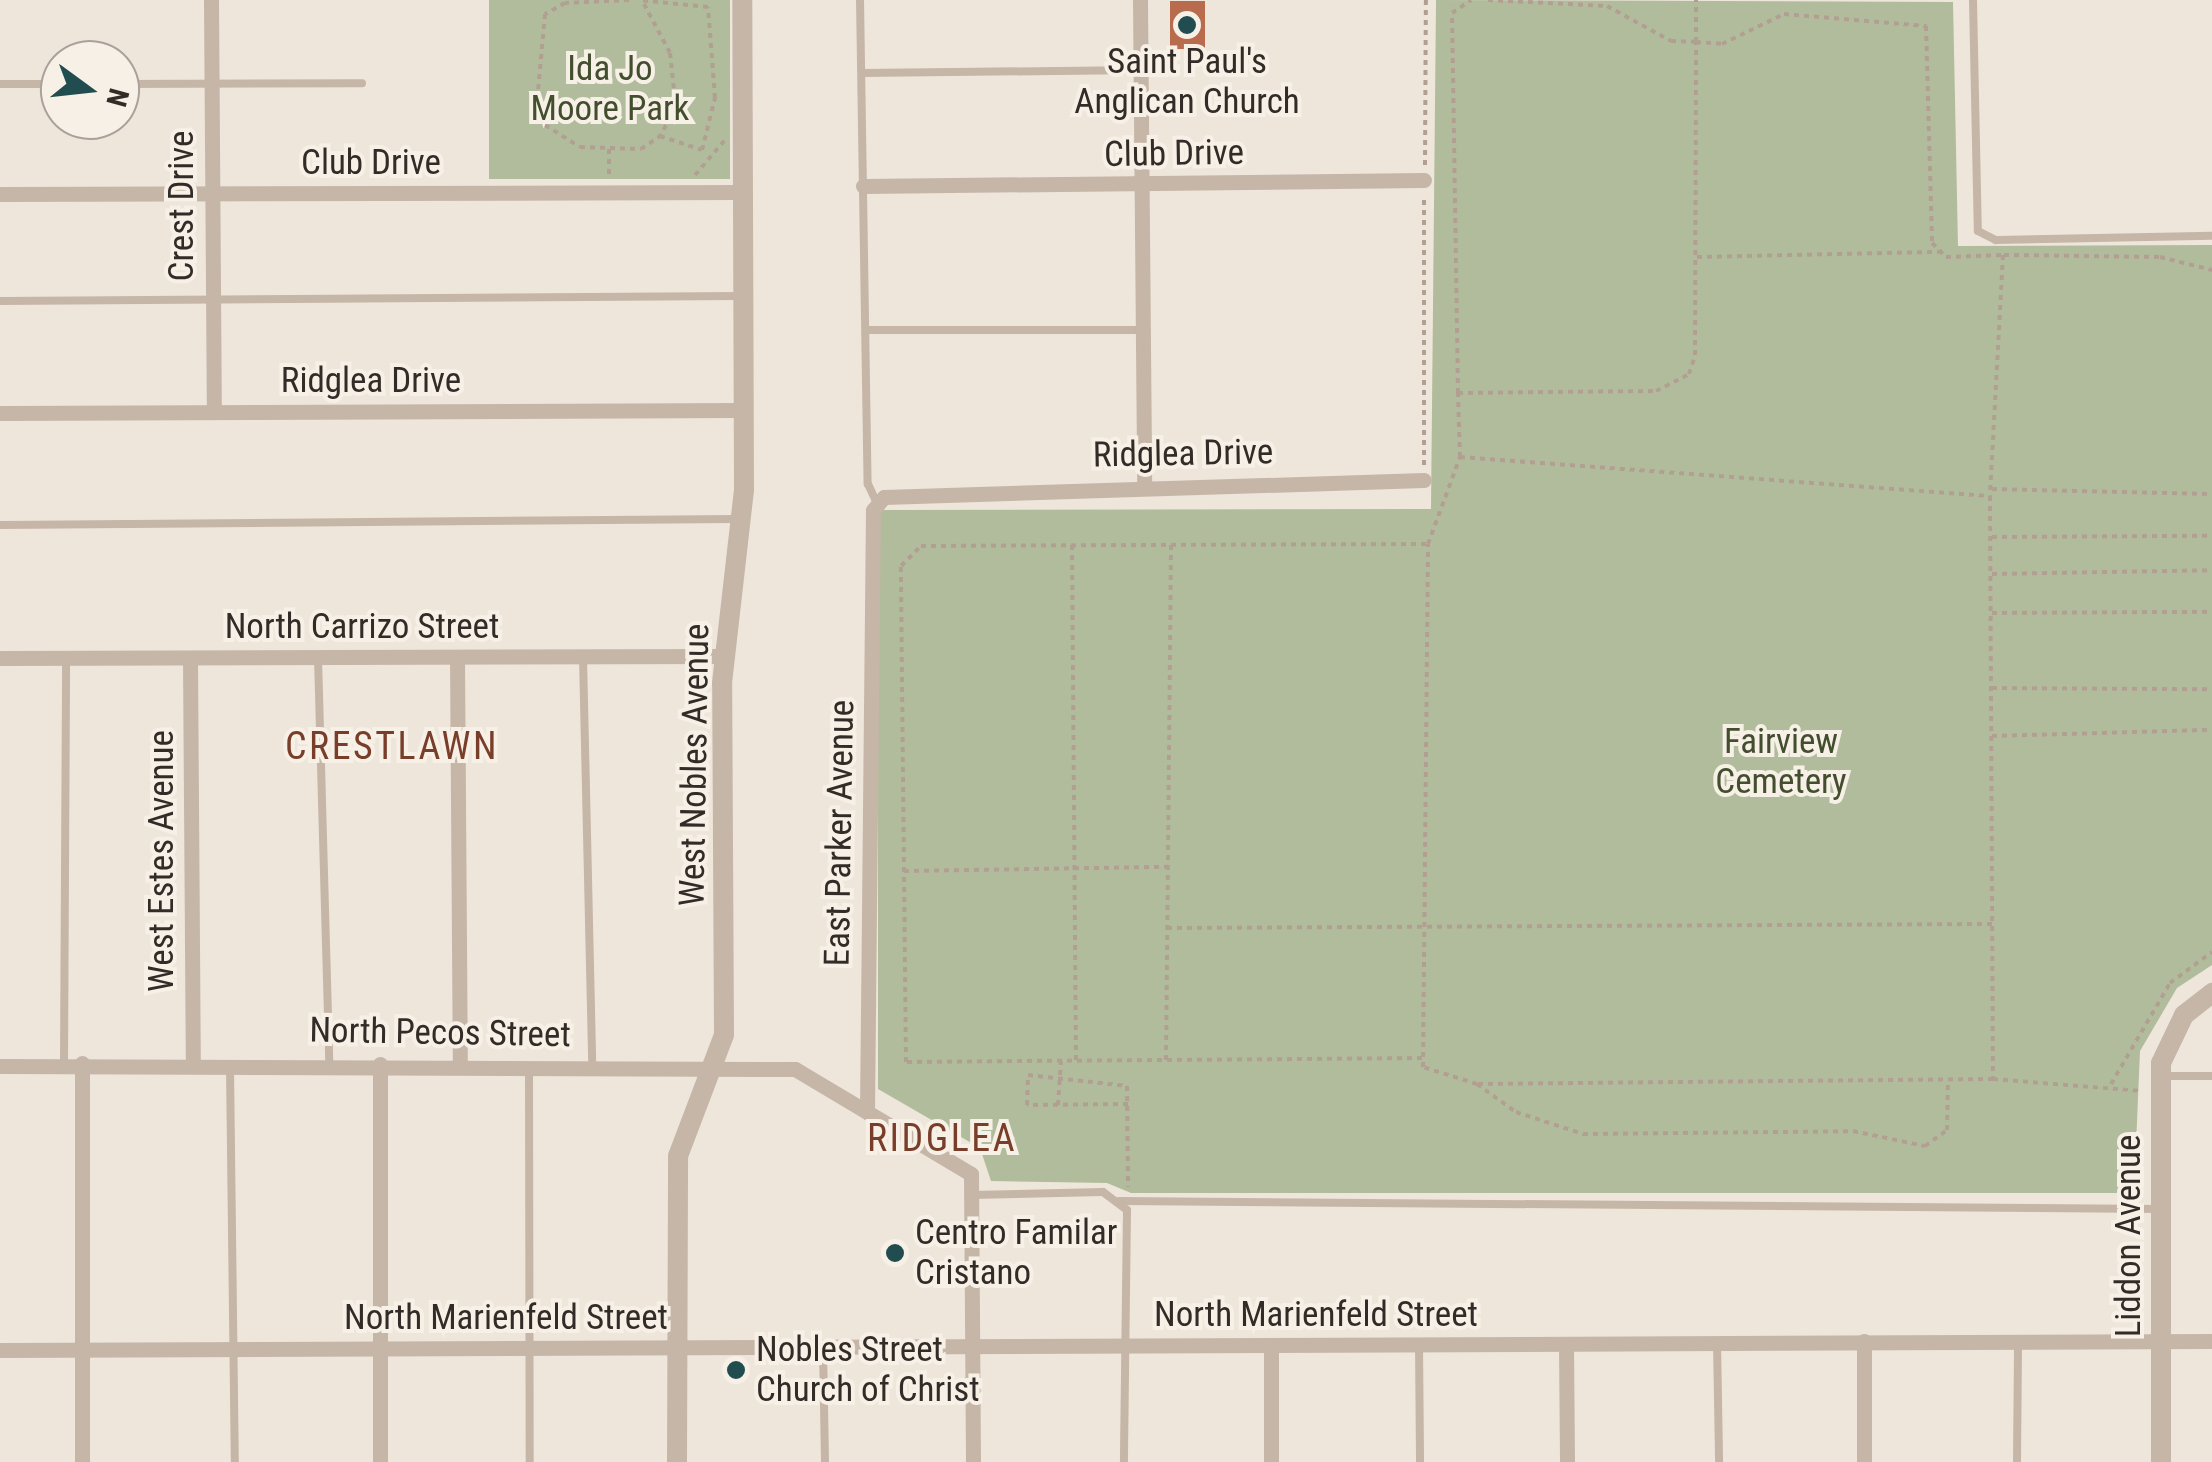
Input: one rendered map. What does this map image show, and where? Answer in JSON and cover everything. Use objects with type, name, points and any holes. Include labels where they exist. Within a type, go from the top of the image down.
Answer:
[{"type":"street","name":"Crest Drive","points":[[211,0],[214,412]]},
{"type":"street","name":"West Nobles Avenue","points":[[677,1462],[678,1156],[716,1068],[724,1036],[725,656],[741,519],[742,0]]},
{"type":"street","points":[[1140,0],[1144,484]]},
{"type":"street","name":"Club Drive","points":[[864,186],[1424,180]]},
{"type":"street","name":"Club Drive","points":[[0,194],[212,194],[610,185],[742,192]]},
{"type":"street","name":"Ridglea Drive","points":[[0,413],[742,410]]},
{"type":"street","name":"Ridglea Drive","points":[[881,500],[1144,484],[1424,480]]},
{"type":"street","name":"East Parker Avenue","points":[[867,1112],[881,500]]},
{"type":"street","name":"North Carrizo Street","points":[[0,658],[725,656]]},
{"type":"street","points":[[458,657],[460,1066]]},
{"type":"street","name":"West Estes Avenue","points":[[190,658],[193,1062]]},
{"type":"street","name":"Liddon Avenue","points":[[2161,1462],[2161,1083],[2184,1015],[2212,993]]},
{"type":"street","name":"North Pecos Street","points":[[0,1066],[193,1062],[795,1069],[867,1112]]},
{"type":"street","points":[[82,1063],[82,1462]]},
{"type":"street","points":[[380,1064],[380,1462]]},
{"type":"street","points":[[867,1112],[972,1174],[974,1462]]},
{"type":"street","points":[[1864,1341],[1864,1462]]},
{"type":"street","name":"North Marienfeld Street","points":[[0,1350],[2212,1341]]},
{"type":"street","points":[[1566,1344],[1566,1462]]},
{"type":"street","points":[[1271,1345],[1271,1462]]},
{"type":"lane","points":[[860,0],[868,484],[881,500]]},
{"type":"lane","points":[[1973,0],[1978,231],[1996,240],[2212,236]]},
{"type":"lane","points":[[862,72],[1141,70]]},
{"type":"lane","points":[[140,84],[362,83]]},
{"type":"lane","points":[[0,84],[40,84]]},
{"type":"lane","points":[[0,302],[742,296]]},
{"type":"lane","points":[[866,330],[1143,330]]},
{"type":"lane","points":[[0,524],[741,519]]},
{"type":"lane","points":[[583,656],[592,1066]]},
{"type":"lane","points":[[64,1064],[66,658]]},
{"type":"lane","points":[[318,658],[329,1064]]},
{"type":"lane","points":[[230,1063],[235,1462]]},
{"type":"lane","points":[[529,1066],[530,1462]]},
{"type":"lane","points":[[2161,1083],[2212,1076]]},
{"type":"lane","points":[[972,1195],[1093,1192],[1119,1201],[2161,1209]]},
{"type":"lane","points":[[1119,1201],[1132,1228],[1124,1346],[1124,1462]]},
{"type":"lane","points":[[2016,1462],[2018,1341]]},
{"type":"lane","points":[[1717,1342],[1718,1462]]},
{"type":"lane","points":[[1419,1344],[1420,1462]]},
{"type":"lane","points":[[823,1347],[825,1462]]},
{"type":"path","points":[[629,0],[565,2],[538,32],[545,125],[558,139],[609,150],[641,149],[660,136],[676,108],[670,53],[641,2]]},
{"type":"path","points":[[1424,480],[1426,0]]},
{"type":"path","points":[[1472,0],[1452,13],[1460,458],[1428,544],[1430,926],[1423,1067],[1449,1080],[1476,1084],[1993,1079],[2161,1083]]},
{"type":"path","points":[[1488,0],[1607,6],[1671,41],[1722,44],[1784,14],[1926,26],[1932,242],[1942,252]]},
{"type":"path","points":[[1458,393],[1676,387],[1694,355],[1696,0]]},
{"type":"path","points":[[641,2],[708,7],[715,98],[706,146],[713,155]]},
{"type":"path","points":[[685,176],[700,174],[728,134]]},
{"type":"path","points":[[660,136],[691,152],[706,146]]},
{"type":"path","points":[[609,150],[610,185]]},
{"type":"path","points":[[610,185],[625,176]]},
{"type":"path","points":[[598,177],[610,185]]},
{"type":"path","points":[[1695,258],[1942,252],[2160,257],[2212,270]]},
{"type":"path","points":[[1993,1079],[1990,493],[2003,255]]},
{"type":"path","points":[[1460,458],[1990,493],[2212,494]]},
{"type":"path","points":[[1990,537],[2212,536]]},
{"type":"path","points":[[1424,1058],[906,1062],[904,870],[907,551],[1428,544]]},
{"type":"path","points":[[1166,1060],[1171,545]]},
{"type":"path","points":[[1072,546],[1076,1061]]},
{"type":"path","points":[[1990,574],[2212,570]]},
{"type":"path","points":[[1990,613],[2212,612]]},
{"type":"path","points":[[1991,688],[2212,689]]},
{"type":"path","points":[[1991,736],[2212,730]]},
{"type":"path","points":[[904,870],[1168,867]]},
{"type":"path","points":[[1168,928],[1992,924]]},
{"type":"path","points":[[2111,1084],[2170,983],[2212,952]]},
{"type":"path","points":[[1058,1104],[1060,1061]]},
{"type":"path","points":[[1128,1104],[1028,1105],[1028,1075],[1111,1077],[1128,1086],[1128,1104],[1128,1187]]},
{"type":"path","points":[[1476,1084],[1516,1112],[1584,1134],[1853,1131],[1925,1146],[1947,1130],[1948,1080]]},
{"type":"green space","name":"Ida Jo Moore Park","points":[[489,0],[730,0],[730,179],[489,179]]},
{"type":"green space","name":"Fairview Cemetery","points":[[1436,0],[1953,2],[1958,246],[2212,245],[2212,965],[2177,988],[2140,1051],[2134,1193],[1131,1193],[1107,1183],[991,1181],[980,1148],[878,1089],[878,510],[1431,509]]},
{"type":"building","name":"Saint Paul's Anglican Church","points":[[1170,1],[1205,1],[1205,49],[1170,49]]},
{"type":"place","name":"Saint Paul's Anglican Church","points":[[1187,25]]},
{"type":"place","name":"Centro Familar Cristano","points":[[895,1253]]},
{"type":"place","name":"Nobles Street Church of Christ","points":[[736,1370]]},
{"type":"district","name":"CRESTLAWN","points":[[392,747]]},
{"type":"district","name":"RIDGLEA","points":[[942,1139]]}]
